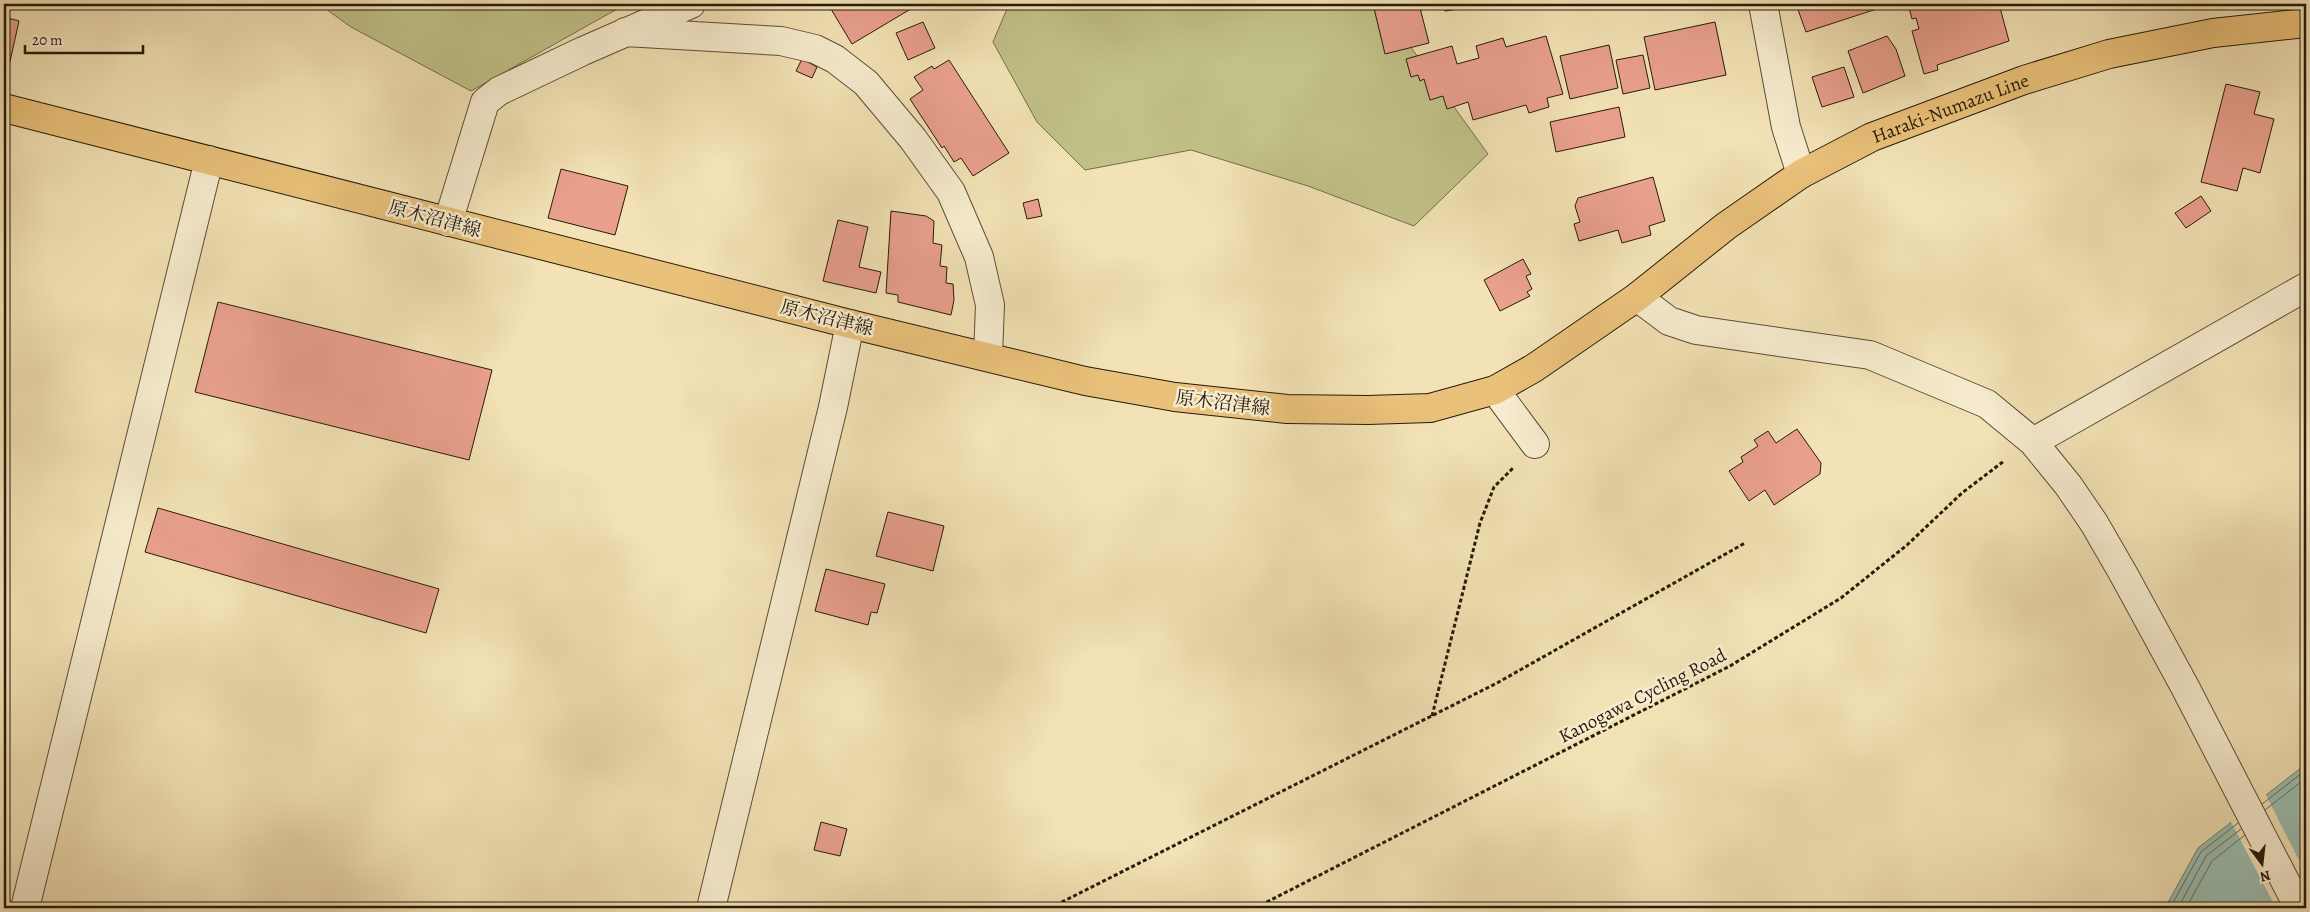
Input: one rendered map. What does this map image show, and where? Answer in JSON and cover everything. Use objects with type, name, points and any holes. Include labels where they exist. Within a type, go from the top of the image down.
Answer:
[{"type":"main road","name":"Haraki-Numazu Line","points":[[1637,297],[1726,226],[1801,174],[1872,137],[2024,80],[2090,60],[2213,33],[2306,23]]},
{"type":"main road","name":"原木沼津線","points":[[4,108],[850,324],[1085,381],[1175,396],[1287,409],[1430,408],[1495,390],[1534,368],[1637,297]]},
{"type":"street","points":[[448,222],[485,102],[498,91],[625,32],[691,4]]},
{"type":"street","points":[[1763,4],[1786,128],[1801,174]]},
{"type":"street","points":[[625,32],[780,41],[815,48],[836,59],[866,83],[913,139],[951,192],[979,257],[990,305],[988,356]]},
{"type":"street","points":[[26,908],[209,160]]},
{"type":"street","points":[[2040,449],[2306,287]]},
{"type":"street","points":[[1637,297],[1668,321],[1696,330],[1870,355],[1987,404],[2040,449],[2094,523],[2152,624],[2299,908]]},
{"type":"street","points":[[711,908],[833,407],[850,324]]},
{"type":"street","points":[[1495,390],[1535,444]]},
{"type":"path","points":[[1432,717],[1480,524],[1494,487],[1535,444]]},
{"type":"path","name":"Kanogawa Cycling Road","points":[[1255,908],[1730,666],[1841,598],[1908,545],[1962,493],[2010,457]]},
{"type":"path","points":[[1050,908],[1497,683],[1745,544]]},
{"type":"green space","points":[[319,4],[626,4],[471,91],[351,27]]},
{"type":"green space","points":[[1009,4],[1405,4],[1397,28],[1488,154],[1414,226],[1308,186],[1191,150],[1085,170],[1037,122],[993,42]]},
{"type":"water","points":[[2306,764],[2306,908],[2165,908],[2198,848]]},
{"type":"pier","points":[[2265,793],[2306,874],[2306,908],[2276,908],[2230,820]]},
{"type":"building","points":[[828,4],[919,4],[852,44]]},
{"type":"building","points":[[1373,4],[1419,4],[1429,43],[1385,54]]},
{"type":"building","points":[[1444,4],[1494,4],[1445,11]]},
{"type":"building","points":[[1796,4],[1892,4],[1806,32]]},
{"type":"building","points":[[1908,4],[1999,4],[2009,41],[1937,65],[1938,70],[1924,74],[1912,31],[1919,29],[1916,18],[1912,19]]},
{"type":"building","points":[[4,17],[19,21],[7,75],[4,74]]},
{"type":"building","points":[[923,22],[935,48],[908,60],[896,33]]},
{"type":"building","points":[[1715,22],[1726,75],[1655,90],[1644,37]]},
{"type":"building","points":[[1546,36],[1563,94],[1547,98],[1549,107],[1529,113],[1526,105],[1473,120],[1468,102],[1447,109],[1443,96],[1430,100],[1424,79],[1420,81],[1418,75],[1411,77],[1406,59],[1452,46],[1457,64],[1479,58],[1476,46],[1503,38],[1506,47]]},
{"type":"building","points":[[1887,36],[1896,49],[1905,76],[1863,93],[1848,51]]},
{"type":"building","points":[[1609,45],[1618,88],[1570,99],[1560,56]]},
{"type":"building","points":[[1643,55],[1650,88],[1623,94],[1616,60]]},
{"type":"building","points":[[802,59],[817,67],[812,78],[796,71]]},
{"type":"building","points":[[949,60],[1009,153],[973,176],[961,158],[954,162],[944,146],[942,148],[910,99],[923,90],[914,77],[932,66],[934,69]]},
{"type":"building","points":[[1844,67],[1854,97],[1822,107],[1812,77]]},
{"type":"building","points":[[2226,84],[2260,92],[2254,114],[2274,119],[2260,173],[2243,168],[2237,191],[2201,182]]},
{"type":"building","points":[[1619,107],[1625,137],[1556,152],[1550,122]]},
{"type":"building","points":[[561,169],[628,186],[615,235],[548,218]]},
{"type":"building","points":[[1653,177],[1665,221],[1649,226],[1651,235],[1622,243],[1618,230],[1579,241],[1574,224],[1580,222],[1575,206],[1578,198]]},
{"type":"building","points":[[2201,196],[2211,211],[2186,228],[2175,213]]},
{"type":"building","points":[[1038,199],[1042,216],[1027,219],[1023,203]]},
{"type":"building","points":[[891,211],[926,216],[934,221],[933,243],[942,245],[940,266],[947,267],[946,283],[953,284],[954,300],[951,315],[898,302],[898,295],[886,293]]},
{"type":"building","points":[[838,220],[868,227],[859,267],[881,272],[876,293],[823,281]]},
{"type":"building","points":[[1523,259],[1531,274],[1526,276],[1532,289],[1527,292],[1530,296],[1500,311],[1484,280]]},
{"type":"building","points":[[218,302],[492,370],[469,460],[195,392]]},
{"type":"building","points":[[1797,429],[1821,463],[1820,474],[1774,505],[1765,490],[1749,501],[1729,471],[1743,462],[1741,457],[1758,446],[1754,440],[1768,431],[1776,443]]},
{"type":"building","points":[[158,508],[439,589],[426,633],[145,552]]},
{"type":"building","points":[[888,512],[944,526],[933,571],[876,556]]},
{"type":"building","points":[[826,569],[885,584],[877,613],[871,612],[868,625],[815,611]]},
{"type":"building","points":[[821,822],[847,829],[840,856],[814,850]]}]
